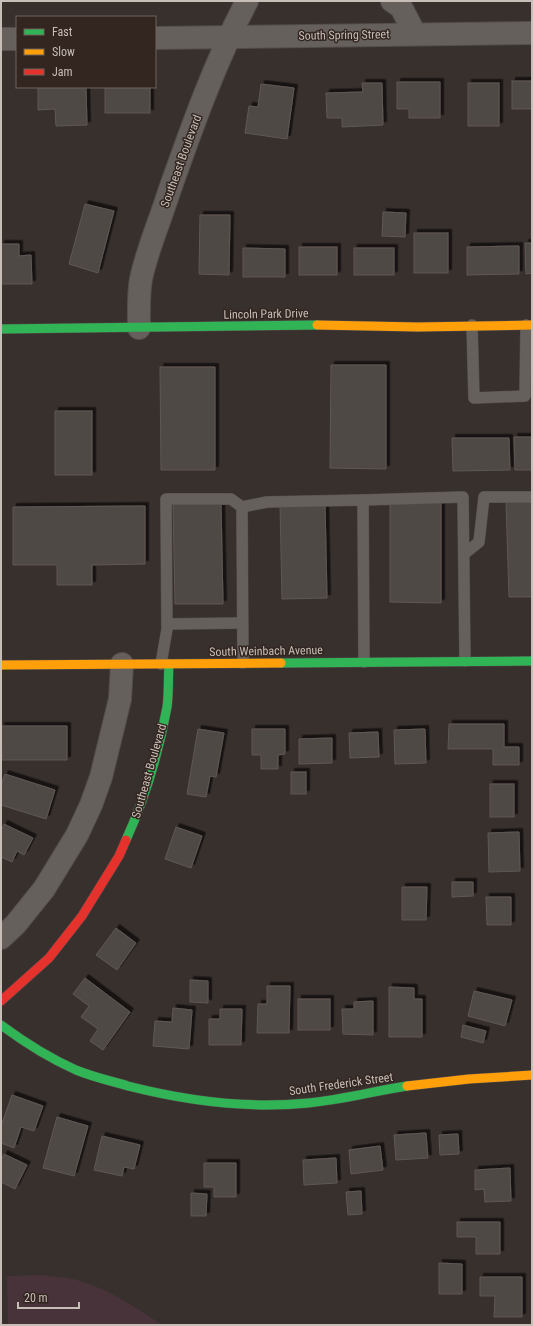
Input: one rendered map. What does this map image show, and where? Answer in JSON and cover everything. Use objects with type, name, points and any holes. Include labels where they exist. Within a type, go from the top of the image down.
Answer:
[{"type":"street","name":"Southeast Boulevard","points":[[139,328],[139,293],[147,257],[190,133],[228,37],[247,1]]},
{"type":"street","points":[[392,1],[401,7],[415,34]]},
{"type":"street","name":"South Spring Street","points":[[156,38],[532,33]]},
{"type":"street","points":[[1,39],[16,39]]},
{"type":"street","name":"Lincoln Park Drive","points":[[1,329],[324,325],[529,325]]},
{"type":"street","name":"South Weinbach Avenue","points":[[1,665],[532,661]]},
{"type":"street","points":[[1,938],[15,925],[44,889],[73,841],[91,805],[101,777],[120,699],[122,664]]},
{"type":"street","name":"Southeast Boulevard","points":[[1,1001],[49,958],[82,916],[119,856],[134,823],[154,762],[167,706],[165,664]]},
{"type":"street","name":"South Frederick Street","points":[[1,1025],[34,1047],[71,1068],[100,1079],[143,1090],[193,1100],[280,1105],[309,1103],[405,1086],[501,1076],[532,1075]]},
{"type":"lane","points":[[472,325],[474,398],[525,396],[529,325]]},
{"type":"lane","points":[[165,664],[167,624],[166,499],[231,499],[242,507],[267,502],[463,497],[465,662]]},
{"type":"lane","points":[[464,554],[479,542],[484,497],[532,497]]},
{"type":"lane","points":[[363,500],[364,662]]},
{"type":"lane","points":[[242,507],[243,663]]},
{"type":"lane","points":[[167,624],[242,623]]},
{"type":"shaded area","points":[[43,1275],[73,1279],[100,1288],[111,1293],[162,1325],[8,1325],[7,1276]]},
{"type":"building","points":[[512,81],[532,81],[532,109],[512,109]]},
{"type":"building","points":[[397,82],[440,82],[440,118],[409,118],[409,109],[397,109]]},
{"type":"building","points":[[362,83],[382,83],[383,125],[342,127],[342,118],[327,118],[326,93],[363,92]]},
{"type":"building","points":[[468,83],[499,83],[499,126],[468,126]]},
{"type":"building","points":[[261,84],[294,88],[287,139],[245,133],[249,106],[258,107]]},
{"type":"building","points":[[38,88],[86,88],[87,125],[56,126],[55,109],[38,110]]},
{"type":"building","points":[[105,88],[150,88],[150,113],[105,113]]},
{"type":"building","points":[[85,204],[114,211],[98,273],[69,264]]},
{"type":"building","points":[[383,212],[406,213],[405,237],[382,236]]},
{"type":"building","points":[[200,215],[230,215],[229,275],[199,274]]},
{"type":"building","points":[[414,233],[448,233],[448,273],[414,273]]},
{"type":"building","points":[[525,243],[532,243],[532,273],[526,274]]},
{"type":"building","points":[[1,244],[19,244],[19,256],[31,255],[32,284],[1,284]]},
{"type":"building","points":[[519,246],[519,274],[467,275],[467,247]]},
{"type":"building","points":[[299,247],[337,247],[337,275],[299,275]]},
{"type":"building","points":[[243,248],[285,249],[285,277],[243,277]]},
{"type":"building","points":[[354,248],[394,248],[394,275],[354,275]]},
{"type":"building","points":[[331,365],[386,365],[386,469],[330,468]]},
{"type":"building","points":[[160,367],[215,367],[215,470],[161,470]]},
{"type":"building","points":[[55,411],[92,411],[92,475],[55,475]]},
{"type":"building","points":[[514,437],[532,437],[532,470],[515,470]]},
{"type":"building","points":[[452,438],[509,438],[510,470],[453,471]]},
{"type":"building","points":[[532,501],[532,597],[509,597],[506,502]]},
{"type":"building","points":[[390,502],[441,503],[441,603],[390,602]]},
{"type":"building","points":[[221,503],[223,604],[175,604],[173,504]]},
{"type":"building","points":[[325,503],[327,598],[282,599],[280,504]]},
{"type":"building","points":[[145,506],[145,564],[92,565],[92,585],[57,585],[57,565],[13,565],[13,507]]},
{"type":"building","points":[[449,724],[504,724],[504,747],[519,747],[519,765],[493,765],[493,749],[448,749]]},
{"type":"building","points":[[1,726],[67,726],[67,760],[2,760]]},
{"type":"building","points":[[198,729],[224,733],[216,777],[210,776],[206,797],[187,794]]},
{"type":"building","points":[[252,729],[285,729],[285,754],[278,755],[278,769],[261,769],[261,755],[252,755]]},
{"type":"building","points":[[425,729],[426,763],[395,764],[394,730]]},
{"type":"building","points":[[378,732],[379,757],[350,758],[349,733]]},
{"type":"building","points":[[332,738],[332,763],[299,764],[299,739]]},
{"type":"building","points":[[291,772],[306,772],[306,794],[291,794]]},
{"type":"building","points":[[5,774],[55,790],[46,819],[1,805],[1,785]]},
{"type":"building","points":[[490,784],[514,784],[514,817],[490,817]]},
{"type":"building","points":[[4,824],[33,838],[24,855],[17,851],[12,862],[1,857],[1,831]]},
{"type":"building","points":[[176,827],[202,836],[191,868],[165,859]]},
{"type":"building","points":[[519,832],[520,871],[489,872],[488,833]]},
{"type":"building","points":[[452,882],[473,882],[473,896],[452,897]]},
{"type":"building","points":[[402,887],[427,887],[426,920],[402,920]]},
{"type":"building","points":[[486,897],[511,897],[511,925],[487,925]]},
{"type":"building","points":[[116,928],[136,943],[117,970],[96,955]]},
{"type":"building","points":[[85,978],[130,1012],[103,1050],[90,1041],[98,1029],[81,1017],[89,1006],[73,994]]},
{"type":"building","points":[[190,980],[208,981],[208,1003],[190,1002]]},
{"type":"building","points":[[267,986],[290,986],[289,1033],[257,1033],[258,1004],[267,1004]]},
{"type":"building","points":[[389,987],[414,988],[414,999],[422,999],[422,1037],[389,1037]]},
{"type":"building","points":[[474,991],[512,1000],[505,1026],[468,1016]]},
{"type":"building","points":[[298,999],[330,999],[330,1030],[298,1030]]},
{"type":"building","points":[[373,1001],[373,1035],[343,1034],[342,1009],[354,1009],[354,1002]]},
{"type":"building","points":[[173,1008],[192,1010],[189,1049],[153,1046],[155,1021],[172,1022]]},
{"type":"building","points":[[220,1009],[242,1009],[241,1045],[209,1045],[209,1019],[220,1019]]},
{"type":"building","points":[[463,1025],[486,1031],[483,1043],[461,1037]]},
{"type":"building","points":[[12,1095],[43,1106],[34,1131],[21,1127],[14,1148],[1,1143],[1,1126]]},
{"type":"building","points":[[57,1117],[88,1126],[74,1176],[43,1168]]},
{"type":"building","points":[[426,1133],[428,1158],[396,1160],[394,1135]]},
{"type":"building","points":[[458,1134],[459,1154],[440,1155],[439,1135]]},
{"type":"building","points":[[102,1136],[140,1145],[134,1169],[124,1167],[122,1176],[94,1170]]},
{"type":"building","points":[[380,1146],[383,1170],[351,1174],[349,1150]]},
{"type":"building","points":[[4,1154],[27,1165],[15,1189],[1,1182],[1,1161]]},
{"type":"building","points":[[336,1158],[337,1183],[304,1185],[303,1160]]},
{"type":"building","points":[[204,1163],[236,1163],[236,1197],[214,1197],[214,1187],[204,1187]]},
{"type":"building","points":[[510,1168],[511,1201],[485,1202],[484,1189],[475,1190],[475,1170]]},
{"type":"building","points":[[361,1191],[362,1214],[348,1215],[346,1192]]},
{"type":"building","points":[[191,1193],[207,1194],[206,1216],[191,1216]]},
{"type":"building","points":[[457,1222],[500,1222],[500,1254],[476,1254],[476,1237],[457,1237]]},
{"type":"building","points":[[439,1263],[462,1264],[462,1294],[439,1294]]},
{"type":"building","points":[[480,1277],[522,1277],[522,1317],[494,1317],[495,1296],[480,1296]]},
{"type":"traffic: fast","points":[[1,329],[317,325]]},
{"type":"traffic: fast","points":[[281,663],[532,661]]},
{"type":"traffic: fast","points":[[126,840],[151,775],[160,741],[167,707],[169,664]]},
{"type":"traffic: fast","points":[[1,1025],[46,1055],[82,1072],[128,1086],[195,1100],[240,1104],[285,1105],[333,1100],[407,1086]]},
{"type":"traffic: slow","points":[[317,325],[418,327],[532,325]]},
{"type":"traffic: slow","points":[[1,665],[281,663]]},
{"type":"traffic: slow","points":[[407,1086],[469,1079],[532,1075]]},
{"type":"traffic: jam","points":[[1,1001],[49,958],[82,916],[119,856],[126,840]]}]
